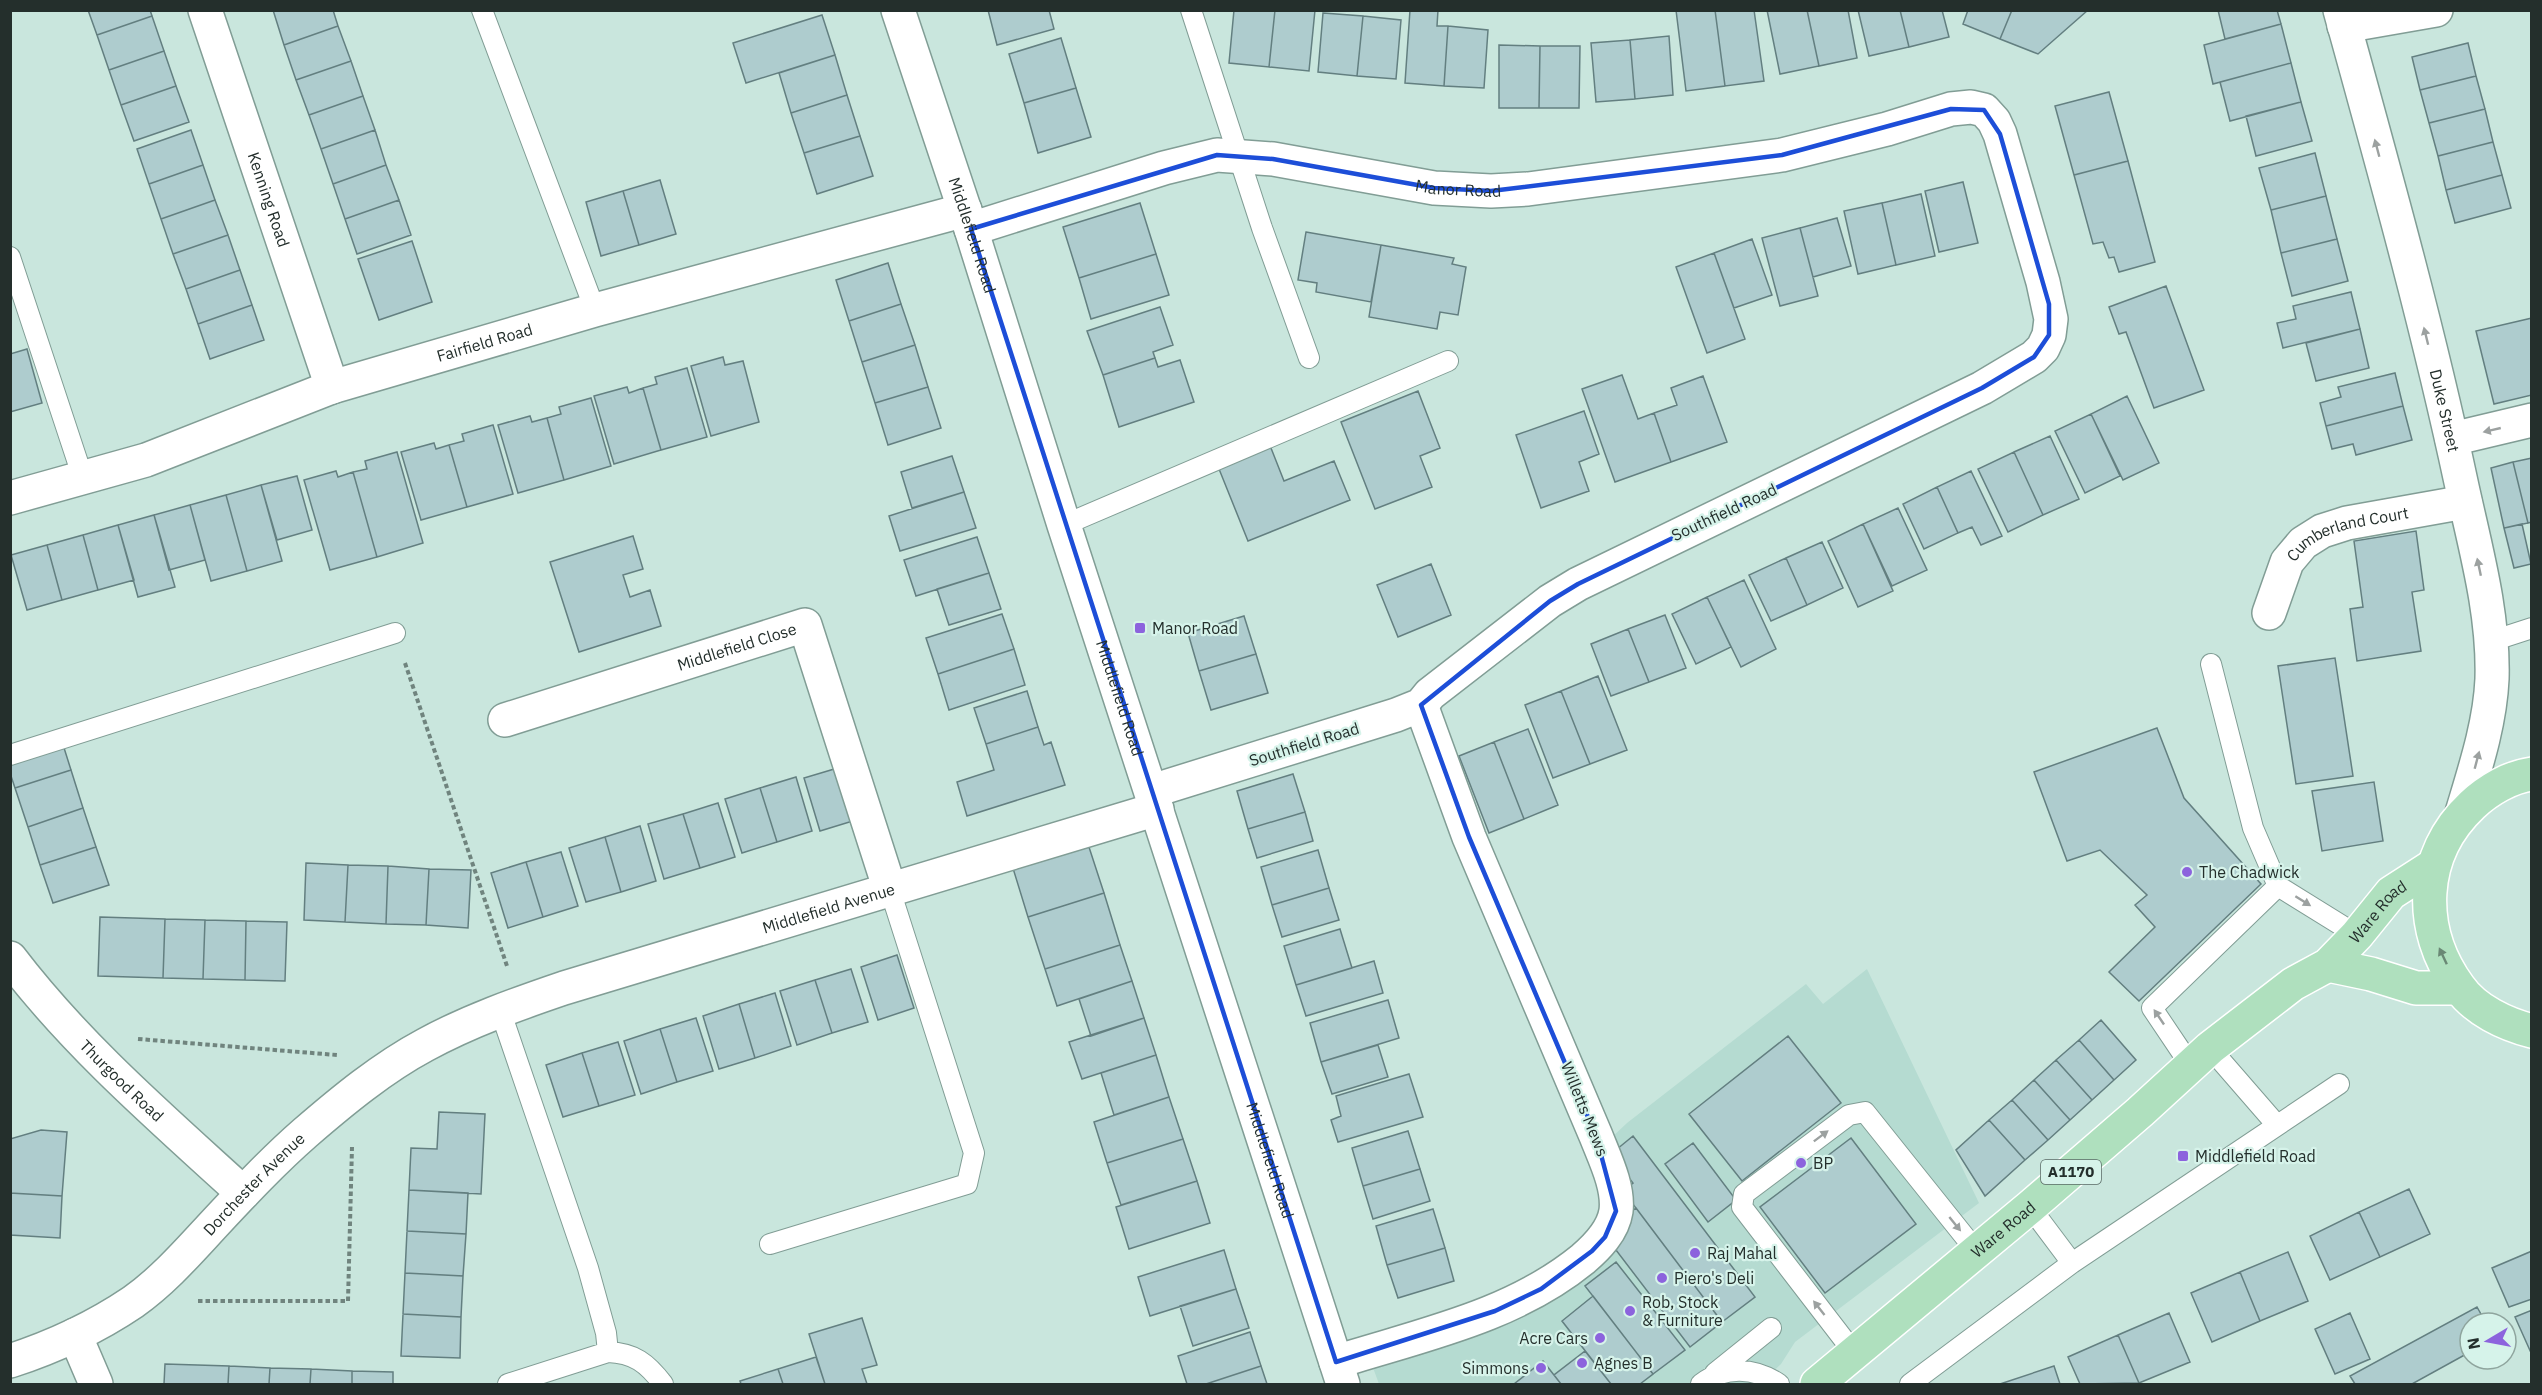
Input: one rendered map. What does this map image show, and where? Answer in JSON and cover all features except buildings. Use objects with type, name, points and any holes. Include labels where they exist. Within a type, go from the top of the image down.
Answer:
[{"type":"main road","points":[[2532,774],[2503,783],[2481,797],[2461,816],[2444,838],[2433,866],[2428,910],[2440,953],[2459,988],[2484,1010],[2513,1026],[2532,1031]]},
{"type":"main road","name":"Ware Road","points":[[1817,1384],[2030,1207],[2201,1057],[2293,984],[2328,965],[2357,935],[2391,893],[2433,866]]},
{"type":"main road","name":"Ware Road","points":[[2328,965],[2371,974],[2416,988],[2459,988]]},
{"type":"street","name":"Kenning Road","points":[[205,10],[332,387]]},
{"type":"street","name":"Middlefield Road","points":[[898,10],[968,220],[1339,1373]]},
{"type":"street","points":[[2342,18],[2436,10]]},
{"type":"street","name":"Duke Street","points":[[2342,18],[2452,439],[2485,593],[2492,641],[2492,681],[2481,745],[2461,816]]},
{"type":"street","name":"Southfield Road","points":[[1154,800],[1421,705],[1430,694],[1550,601],[1578,584],[1626,558],[1982,388],[2034,357],[2043,348],[2049,335],[2051,319],[2049,304],[2000,135],[1994,121],[1984,110],[1971,107],[1950,109]]},
{"type":"street","name":"Manor Road","points":[[968,220],[1217,155],[1305,164],[1434,188],[1509,190],[1782,155],[1887,129],[1950,109]]},
{"type":"street","name":"Fairfield Road","points":[[10,498],[146,460],[332,387],[595,310],[968,220]]},
{"type":"street","points":[[2452,439],[2532,420]]},
{"type":"street","name":"Cumberland Court","points":[[2269,613],[2287,562],[2303,543],[2322,531],[2347,523],[2465,502]]},
{"type":"street","name":"Middlefield Close","points":[[504,720],[805,625],[890,890]]},
{"type":"street","name":"Willetts Mews","points":[[1339,1373],[1496,1311],[1541,1289],[1563,1275],[1592,1251],[1605,1237],[1616,1211],[1610,1173],[1589,1118],[1469,837],[1421,705]]},
{"type":"street","name":"Middlefield Avenue","points":[[510,1007],[564,988],[890,890],[1154,800]]},
{"type":"street","name":"Thurgood Road","points":[[10,958],[44,1000],[76,1034],[162,1119],[243,1193]]},
{"type":"street","name":"Dorchester Avenue","points":[[10,1361],[75,1335],[135,1301],[178,1263],[243,1193],[304,1134],[354,1092],[401,1060],[448,1033],[510,1007]]},
{"type":"street","points":[[75,1335],[96,1384]]},
{"type":"lane","points":[[482,10],[595,310]]},
{"type":"lane","points":[[1191,10],[1238,156],[1309,358]]},
{"type":"lane","points":[[10,257],[83,478]]},
{"type":"lane","points":[[1065,525],[1448,361]]},
{"type":"lane","points":[[2492,641],[2532,628]]},
{"type":"lane","points":[[10,755],[395,633]]},
{"type":"lane","points":[[2211,664],[2253,828],[2278,885],[2357,935]]},
{"type":"lane","points":[[2276,1125],[2201,1057],[2152,1008],[2278,885]]},
{"type":"lane","points":[[770,1244],[967,1184],[974,1153],[890,890]]},
{"type":"lane","points":[[510,1007],[588,1268],[606,1333],[608,1352]]},
{"type":"lane","points":[[1910,1384],[2072,1263],[2339,1084]]},
{"type":"lane","points":[[1855,1354],[1742,1207],[1744,1194],[1849,1115],[1865,1112],[1977,1252]]},
{"type":"lane","points":[[2030,1207],[2072,1263]]},
{"type":"lane","points":[[1708,1379],[1771,1328]]},
{"type":"lane","points":[[508,1384],[608,1352],[624,1353],[640,1359],[653,1370],[663,1384]]},
{"type":"lane","points":[[1708,1379],[1736,1370],[1750,1372],[1779,1384]]},
{"type":"path","points":[[395,633],[510,1007]]},
{"type":"path","points":[[76,1034],[401,1060]]},
{"type":"path","points":[[135,1301],[348,1302],[354,1092]]},
{"type":"highlighted area","points":[[1951,109],[1984,110],[2000,134],[2049,304],[2049,335],[2034,357],[1982,388],[1578,584],[1550,601],[1421,705],[1469,837],[1596,1136],[1616,1211],[1605,1237],[1592,1251],[1541,1289],[1495,1311],[1336,1362],[971,229],[1217,155],[1273,159],[1434,188],[1491,191],[1782,155]]},
{"type":"shaded area","points":[[1867,969],[1979,1203],[1795,1342],[1781,1364],[1759,1384],[1379,1384],[1372,1365],[1624,1223],[1609,1140],[1627,1123],[1806,984],[1823,1004]]},
{"type":"place","name":"Manor Road","points":[[1140,628]]},
{"type":"place","name":"The Chadwick","points":[[2187,872]]},
{"type":"place","name":"Middlefield Road","points":[[2183,1156]]},
{"type":"place","name":"BP","points":[[1801,1163]]},
{"type":"place","name":"Raj Mahal","points":[[1695,1253]]},
{"type":"place","name":"Piero's Deli","points":[[1662,1278]]},
{"type":"place","name":"Rob, Stock & Furniture","points":[[1630,1311]]},
{"type":"place","name":"Acre Cars","points":[[1600,1338]]},
{"type":"place","name":"Agnes B","points":[[1582,1363]]},
{"type":"place","name":"Simmons","points":[[1541,1368]]}]
